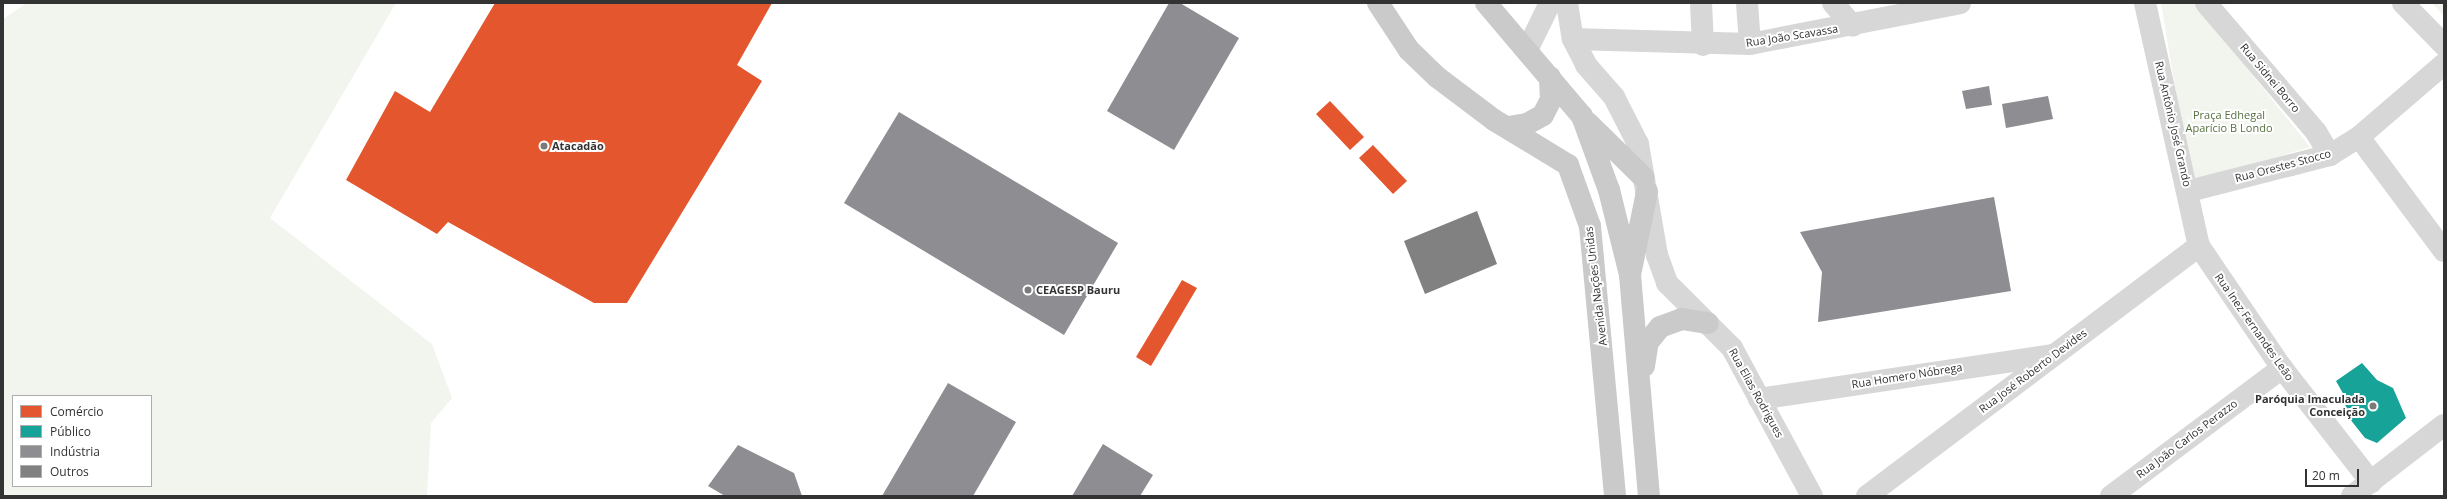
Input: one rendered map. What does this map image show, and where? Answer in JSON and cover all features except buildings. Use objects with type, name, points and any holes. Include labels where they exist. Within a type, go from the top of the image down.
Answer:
[{"type":"main road","name":"Avenida Nações Unidas","points":[[1379,3],[1409,50],[1437,77],[1508,127],[1568,164],[1590,226],[1616,496]]},
{"type":"main road","points":[[1486,3],[1528,48],[1582,116],[1645,185],[1630,275]]},
{"type":"main road","points":[[1508,127],[1527,124],[1543,114],[1550,99],[1550,77]]},
{"type":"main road","points":[[1582,116],[1609,190],[1630,275],[1649,496]]},
{"type":"main road","points":[[1640,393],[1648,342],[1660,327],[1682,320],[1708,323]]},
{"type":"street","points":[[1528,48],[1550,3]]},
{"type":"street","name":"Rua Elias Rodrigues","points":[[1567,3],[1573,39],[1586,65],[1614,97],[1638,144],[1657,254],[1667,283],[1732,348],[1812,496]]},
{"type":"street","points":[[1701,3],[1703,45]]},
{"type":"street","points":[[1747,3],[1750,44]]},
{"type":"street","points":[[1833,3],[1853,26]]},
{"type":"street","name":"Rua João Scavassa","points":[[1573,39],[1703,45],[1750,44],[1853,26],[1960,3]]},
{"type":"street","name":"Rua Antônio José Grando","points":[[2145,3],[2189,191],[2199,246]]},
{"type":"street","name":"Rua Sidnei Borro","points":[[2206,3],[2316,132],[2330,155]]},
{"type":"street","points":[[2403,3],[2444,45]]},
{"type":"street","name":"Rua Orestes Stocco","points":[[2189,191],[2330,155],[2359,137],[2444,64]]},
{"type":"street","points":[[2359,137],[2444,250]]},
{"type":"street","name":"Rua José Roberto Devides","points":[[1867,496],[2199,246]]},
{"type":"street","name":"Rua Inez Fernandes Leão","points":[[2199,246],[2282,368],[2370,482]]},
{"type":"street","name":"Rua Homero Nóbrega","points":[[1759,398],[2055,354]]},
{"type":"street","name":"Rua João Carlos Perazzo","points":[[2111,496],[2282,368]]},
{"type":"street","points":[[2352,496],[2444,425]]},
{"type":"green space","points":[[27,3],[396,3],[270,218],[432,344],[452,398],[431,423],[427,496],[3,496],[3,19]]},
{"type":"green space","name":"Praça Edhegal Aparício B Londo","points":[[2161,3],[2195,3],[2310,147],[2191,183]]},
{"type":"green space","points":[[2432,3],[2444,3],[2444,16]]},
{"type":"place","name":"Atacadão","points":[[544,146]]},
{"type":"place","name":"CEAGESP Bauru","points":[[1028,290]]},
{"type":"place","name":"Paróquia Imaculada Conceição","points":[[2373,406]]}]
